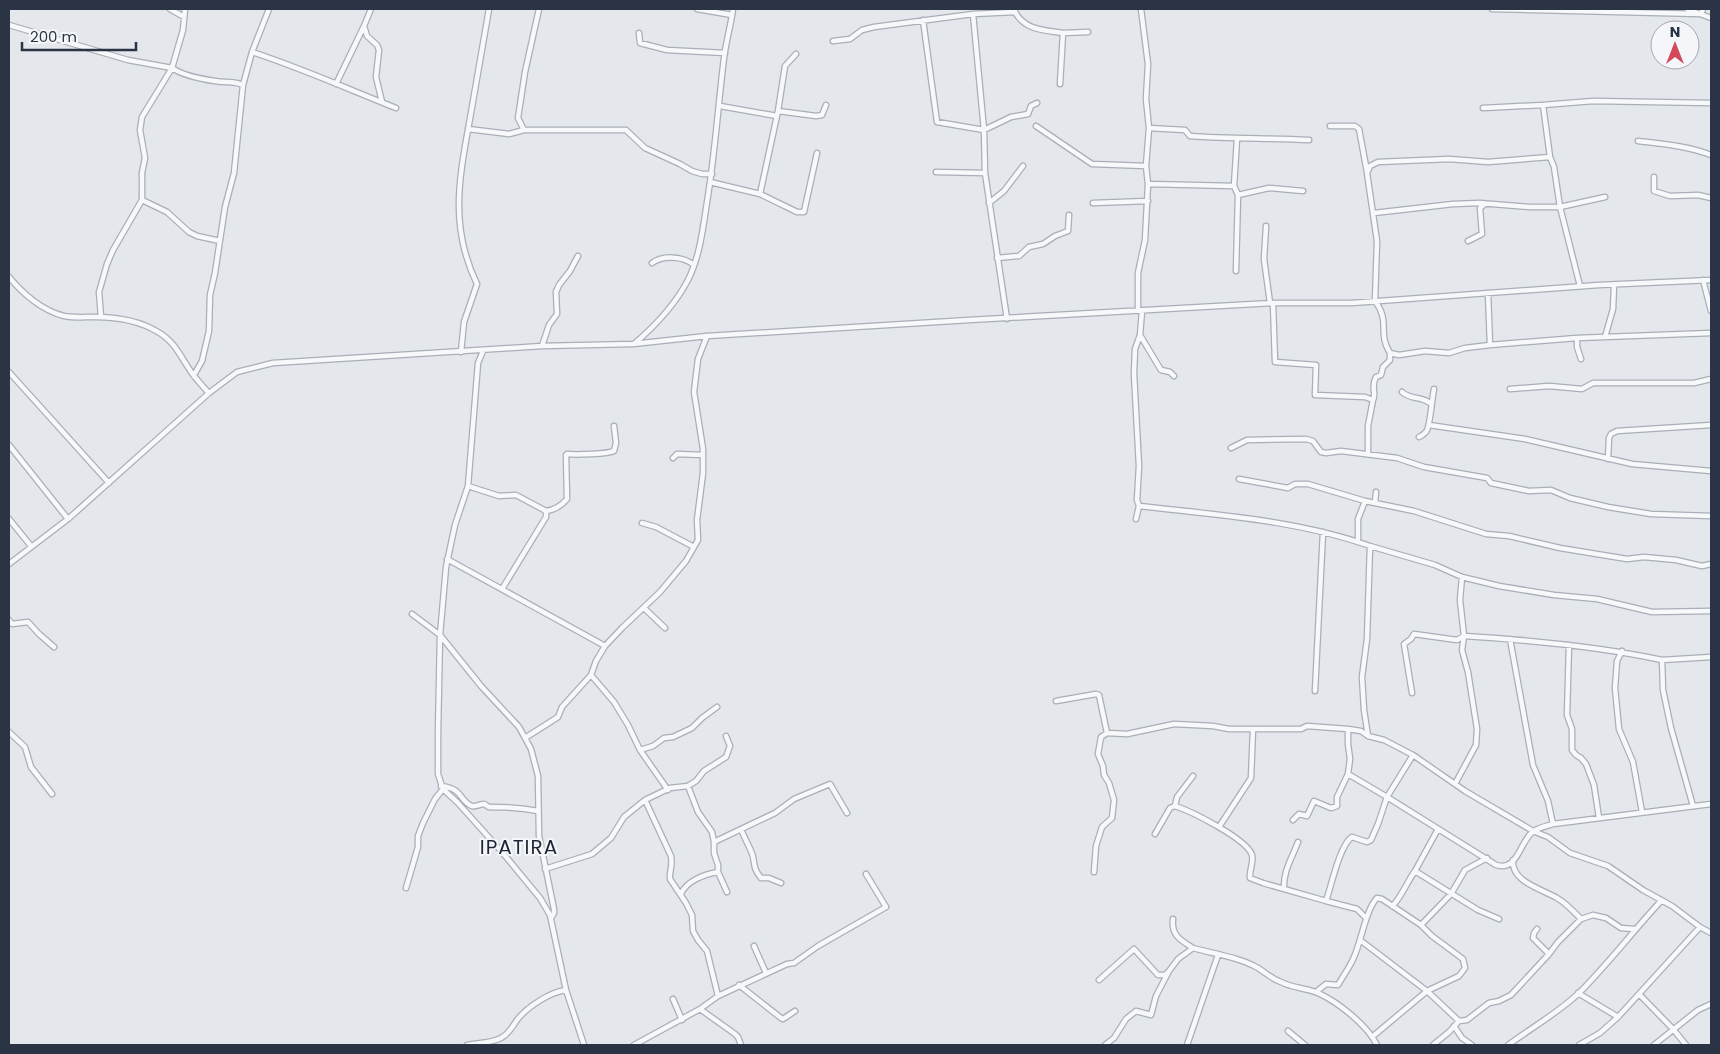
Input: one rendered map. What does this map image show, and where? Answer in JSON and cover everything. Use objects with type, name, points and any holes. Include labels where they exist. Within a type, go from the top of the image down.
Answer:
[{"type":"street","points":[[170,9],[184,16]]},
{"type":"street","points":[[101,317],[99,292],[107,264],[142,200],[142,173],[145,158],[140,130],[142,117],[172,68],[180,42],[185,9]]},
{"type":"street","points":[[194,375],[202,361],[209,331],[210,295],[225,207],[234,173],[238,123],[244,85],[252,52],[269,9]]},
{"type":"street","points":[[336,84],[371,9]]},
{"type":"street","points":[[461,352],[464,322],[477,284],[464,248],[458,203],[461,165],[489,9]]},
{"type":"street","points":[[524,130],[518,118],[525,72],[539,9]]},
{"type":"street","points":[[697,9],[732,15]]},
{"type":"street","points":[[633,344],[648,332],[664,314],[687,280],[694,265],[712,174],[725,53],[733,9]]},
{"type":"street","points":[[1136,519],[1139,506],[1137,500],[1139,466],[1134,374],[1135,349],[1140,335],[1138,274],[1145,240],[1148,201],[1146,166],[1149,128],[1146,99],[1148,64],[1141,9]]},
{"type":"street","points":[[1492,9],[1702,11]]},
{"type":"street","points":[[1687,9],[1702,11],[1711,18]]},
{"type":"street","points":[[833,42],[850,39],[862,30],[874,27],[1015,10],[1020,21],[1030,28],[1063,33],[1088,32]]},
{"type":"street","points":[[973,14],[984,130],[985,173],[1007,319]]},
{"type":"street","points":[[923,20],[937,122],[984,130],[1011,117],[1028,114],[1031,106],[1037,103]]},
{"type":"street","points":[[9,25],[128,60],[172,68],[198,78],[217,82],[236,82],[244,85]]},
{"type":"street","points":[[364,26],[367,36],[372,43],[377,45],[379,50],[376,77],[382,102]]},
{"type":"street","points":[[639,32],[640,43],[668,50],[725,53]]},
{"type":"street","points":[[1060,84],[1063,33]]},
{"type":"street","points":[[252,52],[298,67],[396,108]]},
{"type":"street","points":[[760,194],[778,114],[786,66],[796,54]]},
{"type":"street","points":[[1483,108],[1594,101],[1711,102]]},
{"type":"street","points":[[720,106],[778,114],[816,116],[822,115],[826,105]]},
{"type":"street","points":[[1543,105],[1550,157],[1554,167],[1560,207],[1580,286]]},
{"type":"street","points":[[1036,126],[1092,164],[1146,166]]},
{"type":"street","points":[[1330,126],[1355,126],[1359,129],[1374,213],[1377,241],[1375,301],[1384,317],[1383,334],[1385,345],[1390,353],[1390,360],[1383,367],[1381,376],[1376,377],[1372,385],[1375,397],[1368,426],[1368,454]]},
{"type":"street","points":[[1149,128],[1185,130],[1190,136],[1309,140]]},
{"type":"street","points":[[468,129],[509,134],[524,130],[626,130],[645,148],[692,171],[712,174]]},
{"type":"street","points":[[1236,139],[1234,186],[1238,195],[1236,271]]},
{"type":"street","points":[[1638,141],[1701,151],[1711,155]]},
{"type":"street","points":[[710,182],[760,194],[797,212],[804,212],[817,153]]},
{"type":"street","points":[[1367,173],[1370,166],[1378,162],[1449,159],[1488,162],[1550,157]]},
{"type":"street","points":[[989,203],[1004,191],[1023,166]]},
{"type":"street","points":[[936,172],[985,173]]},
{"type":"street","points":[[1654,177],[1654,191],[1670,196],[1698,194],[1711,198]]},
{"type":"street","points":[[1148,184],[1234,186]]},
{"type":"street","points":[[1238,195],[1269,188],[1303,191]]},
{"type":"street","points":[[1374,213],[1453,204],[1560,207],[1604,197]]},
{"type":"street","points":[[142,200],[167,212],[189,232],[197,236],[220,241]]},
{"type":"street","points":[[1093,203],[1148,201]]},
{"type":"street","points":[[1468,241],[1482,234],[1480,208],[1485,204]]},
{"type":"street","points":[[997,258],[1019,256],[1029,247],[1044,244],[1055,236],[1068,231],[1069,215]]},
{"type":"street","points":[[1266,226],[1264,259],[1272,303],[1275,362],[1316,365],[1315,394],[1365,397],[1373,400]]},
{"type":"street","points":[[542,346],[548,325],[557,314],[556,292],[578,256]]},
{"type":"street","points":[[652,263],[657,260],[672,258],[689,261],[694,265]]},
{"type":"street","points":[[9,277],[18,288],[45,309],[65,316],[126,320],[145,325],[160,333],[175,346],[194,375],[209,393]]},
{"type":"street","points":[[1703,280],[1711,311]]},
{"type":"street","points":[[9,564],[68,519],[209,393],[238,372],[273,363],[472,352],[542,346],[633,344],[707,336],[1272,303],[1375,301],[1580,286],[1711,280]]},
{"type":"street","points":[[1605,337],[1613,309],[1614,285]]},
{"type":"street","points":[[1488,293],[1490,345]]},
{"type":"street","points":[[1390,353],[1399,355],[1425,351],[1449,354],[1465,348],[1490,345],[1578,338],[1711,333]]},
{"type":"street","points":[[1140,335],[1161,370],[1170,372],[1174,376]]},
{"type":"street","points":[[525,738],[558,717],[562,707],[591,674],[605,646],[678,572],[698,540],[697,520],[703,455],[694,392],[698,359],[707,336]]},
{"type":"street","points":[[1578,338],[1577,347],[1581,359]]},
{"type":"street","points":[[483,351],[478,363],[468,486],[455,525],[447,559],[440,635],[438,762],[442,787],[502,852],[552,915]]},
{"type":"street","points":[[472,352],[478,363]]},
{"type":"street","points":[[9,372],[109,483]]},
{"type":"street","points":[[1510,389],[1549,386],[1582,389],[1593,384],[1694,383],[1711,379]]},
{"type":"street","points":[[1419,437],[1427,432],[1430,403],[1434,389]]},
{"type":"street","points":[[1402,392],[1412,398],[1422,398],[1430,403]]},
{"type":"street","points":[[1429,425],[1525,439],[1632,464],[1711,471]]},
{"type":"street","points":[[1608,459],[1609,438],[1611,434],[1617,431],[1711,425]]},
{"type":"street","points":[[468,486],[499,496],[516,495],[546,511],[552,510],[563,504],[567,499],[566,455],[598,452],[609,454],[614,451],[616,443],[614,426]]},
{"type":"street","points":[[1231,448],[1247,440],[1306,439],[1314,441],[1321,452],[1326,454],[1341,451],[1397,458],[1424,467],[1487,478],[1491,483],[1529,491],[1551,490],[1570,498],[1608,507],[1668,516],[1711,516]]},
{"type":"street","points":[[9,445],[68,519]]},
{"type":"street","points":[[673,458],[677,454],[703,455]]},
{"type":"street","points":[[1239,479],[1288,488],[1295,484],[1308,484],[1365,501],[1414,511],[1486,534],[1509,536],[1560,548],[1627,559],[1676,560],[1702,566],[1711,564]]},
{"type":"street","points":[[1375,502],[1376,492]]},
{"type":"street","points":[[1358,542],[1358,519],[1365,501]]},
{"type":"street","points":[[1139,506],[1280,524],[1323,532],[1434,564],[1462,577],[1499,586],[1554,595],[1597,599],[1652,612],[1711,611]]},
{"type":"street","points":[[502,588],[546,518],[546,511]]},
{"type":"street","points":[[9,519],[31,546]]},
{"type":"street","points":[[642,523],[656,527],[694,547]]},
{"type":"street","points":[[1315,691],[1323,532]]},
{"type":"street","points":[[1368,736],[1362,677],[1367,639],[1370,546]]},
{"type":"street","points":[[447,559],[605,646]]},
{"type":"street","points":[[1455,784],[1476,745],[1477,729],[1468,672],[1462,650],[1464,636],[1460,600],[1462,577]]},
{"type":"street","points":[[644,608],[665,628]]},
{"type":"street","points":[[412,614],[440,635],[481,686],[519,727],[530,749],[538,776],[539,836],[552,915],[566,990],[584,1045]]},
{"type":"street","points":[[9,620],[12,624],[28,622],[54,648]]},
{"type":"street","points":[[1412,693],[1404,644],[1414,634],[1457,640],[1464,636],[1569,645],[1622,651],[1662,660],[1711,657]]},
{"type":"street","points":[[1510,639],[1534,765],[1548,801],[1553,824]]},
{"type":"street","points":[[1569,645],[1567,715],[1572,729],[1572,750],[1586,764],[1594,786],[1598,818]]},
{"type":"street","points":[[1622,651],[1617,661],[1614,688],[1619,729],[1632,762],[1642,812]]},
{"type":"street","points":[[1662,660],[1663,690],[1671,728],[1693,806]]},
{"type":"street","points":[[591,674],[614,702],[640,750],[668,790]]},
{"type":"street","points":[[1056,701],[1096,694],[1100,695],[1107,733]]},
{"type":"street","points":[[640,750],[653,746],[664,738],[673,738],[692,728],[717,707]]},
{"type":"street","points":[[1094,872],[1096,846],[1102,827],[1112,818],[1114,800],[1109,783],[1104,775],[1104,766],[1098,754],[1101,737],[1107,733],[1127,734],[1174,724],[1213,726],[1229,729],[1300,729],[1307,726],[1348,729],[1361,731],[1368,736],[1384,740],[1413,754],[1455,784],[1534,831],[1548,837],[1570,852],[1608,866],[1711,933]]},
{"type":"street","points":[[1219,827],[1251,778],[1253,728]]},
{"type":"street","points":[[1293,820],[1299,814],[1308,816],[1314,801],[1331,808],[1337,806],[1337,797],[1348,774],[1350,759],[1348,729]]},
{"type":"street","points":[[9,732],[25,747],[32,767],[52,794]]},
{"type":"street","points":[[545,869],[592,854],[611,838],[624,818],[645,800],[668,790],[688,786],[696,781],[704,771],[726,757],[730,746],[726,736]]},
{"type":"street","points":[[1326,900],[1342,852],[1348,840],[1352,837],[1367,842],[1371,840],[1387,796],[1413,754]]},
{"type":"street","points":[[1348,774],[1501,867],[1506,866],[1513,860],[1534,831],[1553,824],[1711,804]]},
{"type":"street","points":[[1175,806],[1177,797],[1193,776]]},
{"type":"street","points":[[714,842],[775,813],[794,799],[830,784],[847,813]]},
{"type":"street","points":[[442,787],[448,786],[458,791],[465,802],[474,806],[484,804],[490,808],[503,807],[538,811]]},
{"type":"street","points":[[688,786],[698,812],[712,832],[718,872],[728,892]]},
{"type":"street","points":[[406,888],[418,847],[418,836],[442,787]]},
{"type":"street","points":[[645,800],[671,856],[670,879],[681,894],[692,915],[694,930],[698,940],[707,951],[718,996]]},
{"type":"street","points":[[1175,806],[1219,827],[1243,844],[1252,853],[1250,878],[1357,909],[1366,918]]},
{"type":"street","points":[[1155,834],[1170,808],[1175,806]]},
{"type":"street","points":[[741,829],[748,848],[752,852],[756,872],[761,878],[769,878],[781,883]]},
{"type":"street","points":[[1392,906],[1398,901],[1404,887],[1438,829]]},
{"type":"street","points":[[1284,889],[1284,880],[1289,860],[1298,842]]},
{"type":"street","points":[[1421,925],[1451,894],[1465,870],[1487,858]]},
{"type":"street","points":[[1513,860],[1512,868],[1514,873],[1526,882],[1558,898],[1581,919]]},
{"type":"street","points":[[1415,870],[1478,910],[1498,919]]},
{"type":"street","points":[[681,894],[684,887],[690,883],[718,872]]},
{"type":"street","points":[[634,1045],[682,1020],[718,996],[739,985],[787,964],[794,963],[818,946],[886,907],[866,874]]},
{"type":"street","points":[[1316,992],[1326,984],[1338,984],[1354,958],[1366,918],[1378,898],[1421,925],[1432,936],[1463,959],[1465,968],[1458,976],[1427,990],[1372,1037]]},
{"type":"street","points":[[1508,1045],[1554,1014],[1578,993],[1661,901]]},
{"type":"street","points":[[1433,1045],[1459,1021],[1467,1020],[1489,1002],[1499,1001],[1511,995],[1581,919],[1593,915],[1606,918],[1621,928],[1635,929]]},
{"type":"street","points":[[1173,918],[1172,927],[1178,938],[1193,948],[1258,968],[1283,984],[1316,992],[1351,1016],[1372,1037],[1377,1045]]},
{"type":"street","points":[[1579,1045],[1600,1033],[1618,1016],[1700,927]]},
{"type":"street","points":[[1537,928],[1534,938],[1549,954]]},
{"type":"street","points":[[1360,940],[1427,990],[1459,1021]]},
{"type":"street","points":[[754,946],[766,973]]},
{"type":"street","points":[[1104,1045],[1114,1038],[1126,1019],[1136,1011],[1151,1015],[1156,996],[1169,971],[1178,959],[1193,948]]},
{"type":"street","points":[[1099,980],[1134,949],[1158,975],[1165,975],[1169,971]]},
{"type":"street","points":[[1187,1045],[1218,955]]},
{"type":"street","points":[[739,985],[781,1018],[784,1019],[795,1011]]},
{"type":"street","points":[[467,1045],[500,1039],[506,1035],[530,1008],[559,991],[566,990]]},
{"type":"street","points":[[1578,993],[1618,1016]]},
{"type":"street","points":[[1639,994],[1686,1045]]},
{"type":"street","points":[[673,999],[682,1020]]},
{"type":"street","points":[[1654,1045],[1698,1010],[1711,1004]]},
{"type":"street","points":[[700,1009],[735,1034],[741,1045]]},
{"type":"street","points":[[1454,1026],[1462,1038],[1472,1045]]},
{"type":"street","points":[[1288,1031],[1305,1045]]},
{"type":"district","name":"IPATIRA","points":[[519,847]]}]
